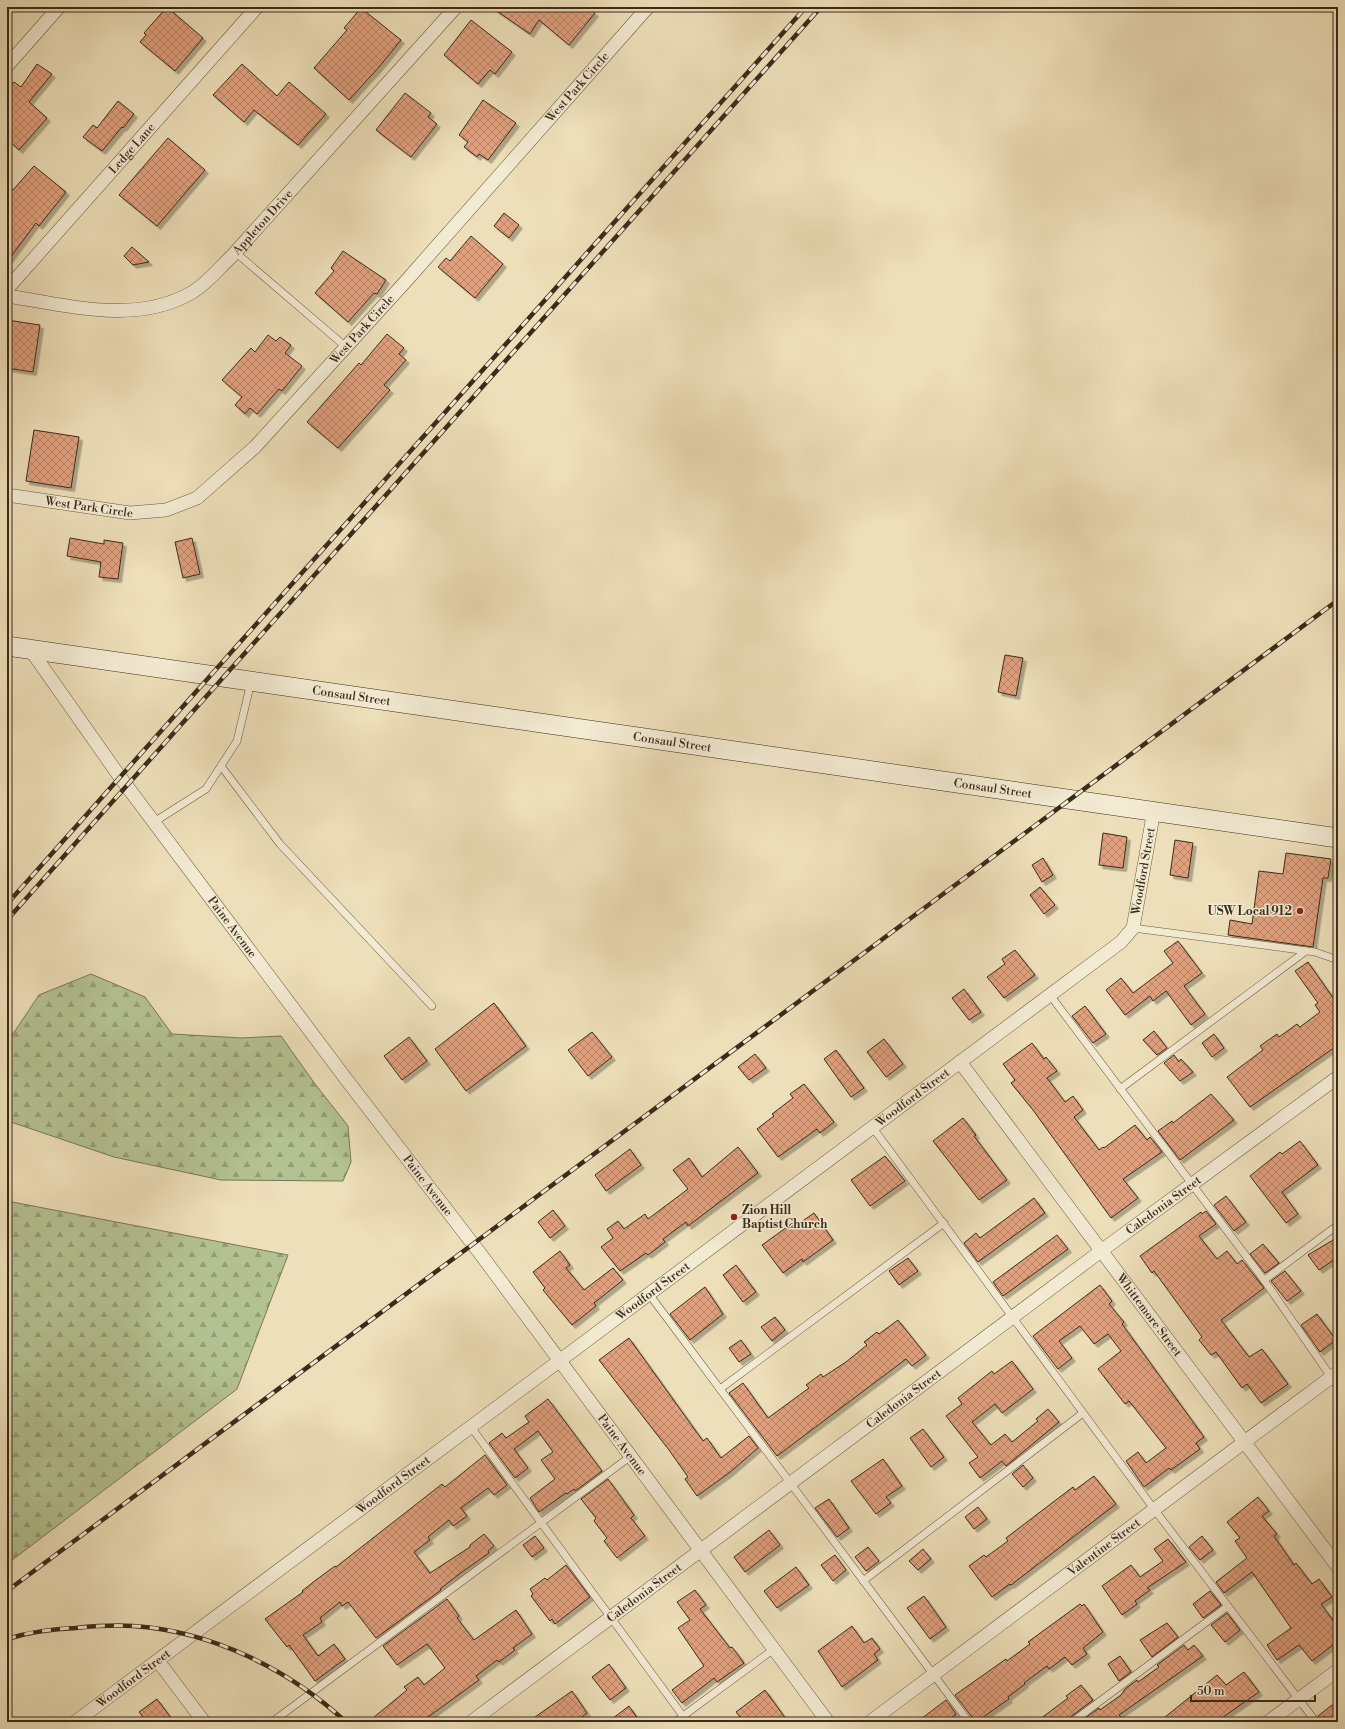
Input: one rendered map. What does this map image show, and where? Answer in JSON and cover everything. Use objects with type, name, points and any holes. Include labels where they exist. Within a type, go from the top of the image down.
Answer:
[{"type":"street","points":[[7,66],[59,7]]},
{"type":"street","name":"Ledge Lane","points":[[7,289],[257,7]]},
{"type":"street","name":"Appleton Drive","points":[[7,296],[112,311],[135,311],[162,305],[192,292],[211,277],[235,252],[456,7]]},
{"type":"street","name":"West Park Circle","points":[[7,495],[130,513],[166,510],[197,498],[255,447],[346,347],[648,7]]},
{"type":"street","name":"Consaul Street","points":[[7,646],[1154,810],[1338,838]]},
{"type":"street","name":"Paine Avenue","points":[[30,649],[154,822],[346,1079],[479,1252],[559,1361],[702,1550],[828,1722]]},
{"type":"street","name":"Woodford Street","points":[[75,1722],[1121,942],[1133,928],[1154,810]]},
{"type":"street","name":"Whittemore Street","points":[[960,1062],[1338,1567]]},
{"type":"street","name":"Caledonia Street","points":[[471,1722],[1101,1251],[1338,1078]]},
{"type":"street","name":"Valentine Street","points":[[870,1722],[1245,1441],[1336,1379]]},
{"type":"street","points":[[158,1661],[204,1722]]},
{"type":"street","points":[[1268,1722],[1338,1670]]},
{"type":"lane","points":[[235,252],[346,347]]},
{"type":"lane","points":[[154,822],[206,789],[237,741],[251,680]]},
{"type":"lane","points":[[221,766],[280,844],[432,1006]]},
{"type":"lane","points":[[1133,928],[1306,951],[1338,960]]},
{"type":"lane","points":[[1120,1089],[1306,951]]},
{"type":"lane","points":[[1050,995],[1264,1280],[1336,1379]]},
{"type":"lane","points":[[873,1128],[1154,1509],[1316,1722]]},
{"type":"lane","points":[[720,1389],[944,1223]]},
{"type":"lane","points":[[1264,1280],[1338,1226]]},
{"type":"lane","points":[[650,1294],[969,1722]]},
{"type":"lane","points":[[863,1581],[1083,1413]]},
{"type":"lane","points":[[471,1427],[683,1716]]},
{"type":"lane","points":[[272,1722],[631,1456]]},
{"type":"lane","points":[[1072,1722],[1228,1606]]},
{"type":"lane","points":[[675,1722],[774,1649]]},
{"type":"green space","points":[[91,974],[145,997],[172,1034],[242,1038],[281,1036],[315,1084],[348,1126],[351,1162],[343,1181],[221,1180],[114,1157],[8,1121],[7,1043],[39,995]]},
{"type":"green space","points":[[7,1201],[288,1255],[237,1389],[7,1564]]},
{"type":"building","points":[[167,7],[203,38],[175,71],[140,42],[146,35],[144,33]]},
{"type":"building","points":[[491,7],[587,7],[595,13],[569,45],[539,20],[530,34]]},
{"type":"building","points":[[361,8],[401,40],[349,100],[314,68],[347,30],[344,28]]},
{"type":"building","points":[[471,20],[512,52],[495,74],[490,70],[478,84],[444,55]]},
{"type":"building","points":[[37,64],[52,74],[29,102],[47,118],[19,150],[7,139],[7,90],[14,82],[21,87]]},
{"type":"building","points":[[242,64],[277,96],[289,82],[326,114],[298,145],[254,110],[244,122],[213,95]]},
{"type":"building","points":[[405,93],[431,113],[428,117],[437,124],[411,157],[376,130]]},
{"type":"building","points":[[483,100],[516,123],[488,160],[479,154],[477,157],[464,147],[468,142],[459,135]]},
{"type":"building","points":[[118,101],[134,114],[102,151],[83,137],[93,125],[97,128]]},
{"type":"building","points":[[168,138],[205,170],[157,226],[119,195]]},
{"type":"building","points":[[34,166],[66,192],[39,226],[36,223],[7,262],[7,185],[13,190]]},
{"type":"building","points":[[504,213],[519,225],[509,238],[494,226]]},
{"type":"building","points":[[471,236],[503,264],[475,298],[438,267],[446,258],[450,261]]},
{"type":"building","points":[[132,247],[149,262],[133,265],[124,256]]},
{"type":"building","points":[[343,251],[386,280],[377,294],[374,293],[348,322],[315,293],[334,271],[331,268]]},
{"type":"building","points":[[7,320],[40,325],[33,372],[7,368]]},
{"type":"building","points":[[387,334],[404,348],[399,354],[406,360],[384,385],[390,390],[338,448],[307,422],[359,363],[361,365]]},
{"type":"building","points":[[268,335],[276,341],[280,337],[291,345],[285,353],[302,366],[282,391],[279,389],[257,414],[250,408],[245,414],[235,405],[242,397],[222,380],[251,348],[255,352]]},
{"type":"building","points":[[34,430],[79,437],[71,488],[26,481]]},
{"type":"building","points":[[70,538],[104,544],[104,540],[123,543],[118,579],[99,577],[101,562],[67,556]]},
{"type":"building","points":[[192,538],[200,574],[183,578],[175,542]]},
{"type":"building","points":[[1005,655],[1023,658],[1016,696],[998,692]]},
{"type":"building","points":[[1103,833],[1127,837],[1123,868],[1099,865]]},
{"type":"building","points":[[1175,840],[1193,843],[1188,878],[1170,875]]},
{"type":"building","name":"USW Local 912","points":[[1286,853],[1331,859],[1328,878],[1323,878],[1313,947],[1228,935],[1230,920],[1252,924],[1259,871],[1283,874]]},
{"type":"building","points":[[1043,858],[1053,875],[1042,882],[1032,865]]},
{"type":"building","points":[[1040,887],[1055,905],[1044,914],[1030,895]]},
{"type":"building","points":[[1178,941],[1202,973],[1184,986],[1205,1014],[1191,1025],[1166,991],[1153,1001],[1150,996],[1125,1015],[1106,990],[1121,978],[1133,993],[1173,963],[1164,951]]},
{"type":"building","points":[[1015,950],[1035,975],[1004,998],[987,977],[1005,964],[1002,959]]},
{"type":"building","points":[[1308,962],[1338,1005],[1338,1045],[1250,1107],[1227,1077],[1263,1050],[1260,1046],[1277,1034],[1279,1037],[1297,1024],[1300,1027],[1320,1012],[1315,1005],[1318,1003],[1295,971]]},
{"type":"building","points":[[964,989],[981,1012],[969,1020],[952,998]]},
{"type":"building","points":[[494,1003],[526,1046],[466,1091],[435,1049]]},
{"type":"building","points":[[1085,1006],[1106,1034],[1093,1043],[1072,1016]]},
{"type":"building","points":[[1154,1031],[1167,1048],[1157,1055],[1143,1040]]},
{"type":"building","points":[[592,1032],[612,1057],[588,1076],[568,1050]]},
{"type":"building","points":[[1214,1034],[1224,1048],[1212,1057],[1202,1043]]},
{"type":"building","points":[[409,1037],[427,1061],[402,1080],[384,1056]]},
{"type":"building","points":[[884,1039],[903,1064],[886,1077],[867,1052]]},
{"type":"building","points":[[1032,1043],[1044,1059],[1046,1057],[1057,1071],[1047,1078],[1065,1102],[1073,1096],[1083,1110],[1074,1117],[1099,1150],[1103,1147],[1104,1148],[1135,1125],[1147,1140],[1150,1137],[1162,1152],[1123,1179],[1138,1198],[1111,1218],[1033,1110],[1011,1083],[1015,1080],[1003,1064]]},
{"type":"building","points":[[836,1050],[864,1088],[851,1097],[824,1059]]},
{"type":"building","points":[[755,1054],[766,1068],[749,1080],[738,1067]]},
{"type":"building","points":[[1174,1055],[1179,1062],[1181,1059],[1193,1072],[1180,1081],[1164,1063]]},
{"type":"building","points":[[804,1084],[834,1122],[820,1133],[817,1129],[778,1157],[757,1129],[774,1116],[772,1114],[793,1098],[790,1094]]},
{"type":"building","points":[[1211,1094],[1234,1120],[1180,1160],[1158,1131],[1172,1121],[1173,1123]]},
{"type":"building","points":[[963,1118],[976,1135],[974,1136],[1007,1180],[979,1200],[933,1141]]},
{"type":"building","points":[[1300,1141],[1318,1165],[1282,1192],[1298,1214],[1286,1223],[1250,1176],[1280,1152],[1282,1154]]},
{"type":"building","points":[[738,1147],[758,1173],[688,1226],[686,1222],[663,1239],[665,1242],[648,1255],[646,1253],[620,1271],[601,1247],[613,1238],[607,1229],[618,1221],[624,1229],[645,1214],[648,1219],[688,1189],[673,1170],[689,1158],[702,1177]]},
{"type":"building","points":[[630,1149],[641,1165],[606,1191],[595,1175]]},
{"type":"building","points":[[885,1156],[905,1181],[870,1206],[851,1180]]},
{"type":"building","points":[[1226,1196],[1246,1222],[1234,1231],[1214,1205]]},
{"type":"building","points":[[1034,1198],[1045,1213],[978,1262],[964,1243],[976,1233],[980,1238]]},
{"type":"building","points":[[553,1210],[565,1226],[550,1238],[538,1222]]},
{"type":"building","points":[[1206,1211],[1216,1224],[1199,1236],[1217,1259],[1227,1251],[1237,1264],[1242,1260],[1264,1288],[1221,1320],[1249,1357],[1262,1349],[1288,1384],[1261,1403],[1247,1384],[1242,1388],[1216,1352],[1211,1355],[1199,1340],[1202,1337],[1154,1271],[1152,1273],[1140,1256],[1201,1212],[1202,1214]]},
{"type":"building","points":[[814,1213],[833,1240],[803,1262],[802,1259],[783,1273],[762,1245],[794,1222],[797,1225]]},
{"type":"building","points":[[1057,1235],[1068,1249],[1003,1296],[993,1282]]},
{"type":"building","points":[[1338,1237],[1338,1257],[1319,1270],[1308,1255]]},
{"type":"building","points":[[1263,1244],[1279,1263],[1265,1273],[1250,1254]]},
{"type":"building","points":[[560,1251],[570,1265],[566,1268],[584,1290],[613,1268],[623,1280],[594,1303],[596,1306],[572,1325],[543,1290],[545,1288],[533,1272]]},
{"type":"building","points":[[908,1258],[918,1271],[899,1285],[889,1271]]},
{"type":"building","points":[[736,1265],[756,1292],[743,1302],[723,1275]]},
{"type":"building","points":[[1285,1271],[1301,1291],[1287,1301],[1271,1281]]},
{"type":"building","points":[[1100,1285],[1112,1301],[1109,1304],[1124,1322],[1122,1324],[1204,1437],[1196,1443],[1200,1449],[1171,1470],[1169,1468],[1144,1487],[1126,1461],[1138,1452],[1146,1463],[1166,1448],[1129,1401],[1125,1404],[1098,1369],[1121,1351],[1108,1334],[1094,1344],[1080,1326],[1059,1341],[1072,1358],[1058,1369],[1033,1336]]},
{"type":"building","points":[[705,1287],[723,1314],[690,1340],[670,1314]]},
{"type":"building","points":[[1317,1314],[1336,1340],[1320,1352],[1301,1325]]},
{"type":"building","points":[[775,1317],[785,1330],[772,1341],[761,1327]]},
{"type":"building","points":[[898,1320],[926,1355],[912,1366],[906,1359],[777,1456],[729,1393],[743,1383],[768,1418],[809,1388],[806,1385],[821,1374],[823,1377],[846,1362],[867,1345],[864,1342],[877,1332],[879,1334]]},
{"type":"building","points":[[629,1338],[703,1441],[707,1438],[721,1458],[749,1436],[758,1448],[729,1473],[697,1496],[685,1479],[688,1477],[669,1450],[599,1360]]},
{"type":"building","points":[[741,1340],[751,1354],[739,1362],[729,1348]]},
{"type":"building","points":[[1012,1361],[1033,1389],[1002,1413],[995,1404],[972,1422],[991,1445],[1005,1434],[1012,1442],[1038,1421],[1036,1419],[1048,1409],[1059,1422],[1006,1466],[1002,1461],[980,1478],[969,1463],[978,1457],[946,1416],[962,1404],[958,1398],[992,1371],[994,1374]]},
{"type":"building","points":[[548,1399],[602,1471],[575,1491],[574,1489],[567,1494],[566,1493],[539,1512],[530,1498],[555,1479],[541,1460],[553,1452],[538,1431],[514,1449],[528,1468],[515,1478],[489,1443],[502,1433],[506,1438],[529,1422],[525,1416]]},
{"type":"building","points":[[923,1429],[944,1457],[931,1467],[910,1438]]},
{"type":"building","points":[[485,1455],[507,1485],[494,1495],[488,1488],[461,1508],[467,1516],[453,1526],[449,1520],[428,1537],[430,1540],[414,1552],[430,1573],[470,1547],[470,1545],[484,1534],[494,1546],[488,1551],[489,1553],[376,1638],[348,1602],[342,1606],[340,1602],[320,1618],[322,1622],[303,1635],[318,1656],[334,1644],[345,1659],[315,1681],[289,1645],[287,1647],[265,1619],[303,1592],[302,1591],[335,1566],[336,1567],[442,1484],[445,1487]]},
{"type":"building","points":[[883,1459],[902,1486],[886,1497],[891,1503],[876,1514],[851,1481]]},
{"type":"building","points":[[1023,1465],[1033,1478],[1023,1487],[1012,1474]]},
{"type":"building","points":[[1094,1476],[1116,1504],[1011,1585],[1010,1584],[992,1597],[969,1566],[984,1555],[986,1557],[1008,1541],[1006,1538],[1073,1487],[1075,1490]]},
{"type":"building","points":[[608,1479],[634,1515],[631,1518],[645,1536],[617,1558],[604,1541],[607,1538],[594,1521],[596,1518],[581,1499]]},
{"type":"building","points":[[1258,1497],[1269,1511],[1262,1516],[1277,1534],[1274,1536],[1294,1565],[1296,1563],[1312,1584],[1319,1579],[1332,1597],[1321,1604],[1338,1627],[1338,1641],[1312,1661],[1299,1645],[1277,1660],[1267,1645],[1291,1628],[1252,1572],[1224,1593],[1216,1582],[1247,1558],[1235,1541],[1240,1538],[1227,1522]]},
{"type":"building","points":[[829,1499],[849,1528],[837,1537],[815,1508]]},
{"type":"building","points":[[978,1507],[987,1519],[974,1529],[965,1517]]},
{"type":"building","points":[[769,1530],[780,1545],[745,1572],[734,1557]]},
{"type":"building","points":[[535,1536],[544,1548],[532,1557],[523,1545]]},
{"type":"building","points":[[1202,1536],[1213,1550],[1200,1560],[1189,1547]]},
{"type":"building","points":[[1168,1539],[1186,1562],[1147,1588],[1150,1590],[1135,1601],[1137,1604],[1122,1615],[1102,1586],[1131,1565],[1140,1577],[1163,1561],[1154,1549]]},
{"type":"building","points":[[868,1547],[879,1561],[866,1571],[855,1557]]},
{"type":"building","points":[[923,1549],[931,1559],[918,1570],[909,1561]]},
{"type":"building","points":[[835,1555],[846,1570],[833,1581],[821,1565]]},
{"type":"building","points":[[566,1565],[590,1597],[555,1624],[552,1619],[550,1621],[531,1596],[533,1594],[530,1589],[545,1578],[547,1580]]},
{"type":"building","points":[[796,1567],[809,1585],[777,1608],[764,1591]]},
{"type":"building","points":[[695,1590],[706,1605],[700,1609],[730,1648],[732,1647],[744,1663],[717,1682],[714,1678],[682,1703],[672,1690],[704,1666],[678,1628],[690,1620],[677,1602]]},
{"type":"building","points":[[1210,1591],[1221,1605],[1203,1618],[1193,1604]]},
{"type":"building","points":[[924,1596],[946,1627],[930,1639],[907,1608]]},
{"type":"building","points":[[447,1599],[459,1616],[457,1618],[474,1640],[516,1610],[532,1634],[513,1648],[515,1650],[499,1662],[497,1660],[476,1676],[479,1680],[421,1722],[368,1722],[407,1690],[404,1687],[418,1677],[424,1685],[445,1668],[427,1644],[397,1665],[383,1646]]},
{"type":"building","points":[[1080,1604],[1082,1606],[1084,1604],[1103,1632],[1083,1648],[1087,1654],[1072,1665],[1065,1657],[1049,1669],[1047,1666],[1024,1683],[1025,1684],[1008,1697],[1009,1699],[976,1722],[955,1695],[1006,1659],[1007,1661],[1030,1644],[1028,1642]]},
{"type":"building","points":[[1227,1613],[1240,1630],[1225,1642],[1211,1625]]},
{"type":"building","points":[[1167,1623],[1178,1637],[1152,1657],[1140,1640]]},
{"type":"building","points":[[852,1626],[864,1643],[872,1638],[880,1649],[874,1654],[878,1660],[842,1687],[818,1651]]},
{"type":"building","points":[[1184,1645],[1188,1650],[1194,1645],[1203,1656],[1119,1715],[1121,1717],[1114,1722],[1080,1722],[1099,1708],[1100,1710],[1121,1695],[1125,1689],[1137,1680],[1138,1682],[1159,1667],[1157,1665]]},
{"type":"building","points":[[1120,1656],[1131,1672],[1119,1681],[1108,1664]]},
{"type":"building","points":[[609,1664],[626,1688],[610,1700],[592,1677]]},
{"type":"building","points":[[1244,1672],[1259,1692],[1216,1722],[1159,1722],[1217,1675],[1226,1685]]},
{"type":"building","points":[[1081,1685],[1093,1700],[1069,1718],[1067,1722],[1036,1722],[1068,1698],[1066,1696]]},
{"type":"building","points":[[765,1690],[788,1722],[744,1722],[736,1712]]},
{"type":"building","points":[[572,1691],[587,1713],[575,1722],[528,1722]]},
{"type":"building","points":[[157,1699],[174,1722],[147,1722],[139,1712]]},
{"type":"building","points":[[946,1700],[956,1714],[945,1722],[917,1722]]},
{"type":"building","points":[[1332,1705],[1338,1713],[1338,1722],[1321,1722],[1318,1716]]},
{"type":"building","points":[[629,1706],[640,1722],[608,1722]]},
{"type":"railway","points":[[7,904],[806,7]]},
{"type":"railway","points":[[7,920],[821,7]]},
{"type":"railway","points":[[7,1591],[1338,600]]},
{"type":"railway","points":[[7,1639],[24,1634],[50,1630],[112,1626],[133,1626],[162,1629],[191,1636],[220,1645],[247,1656],[274,1670],[300,1685],[346,1722]]},
{"type":"place","name":"USW Local 912","points":[[1300,911]]},
{"type":"place","name":"Zion Hill Baptist Church","points":[[734,1217]]}]
